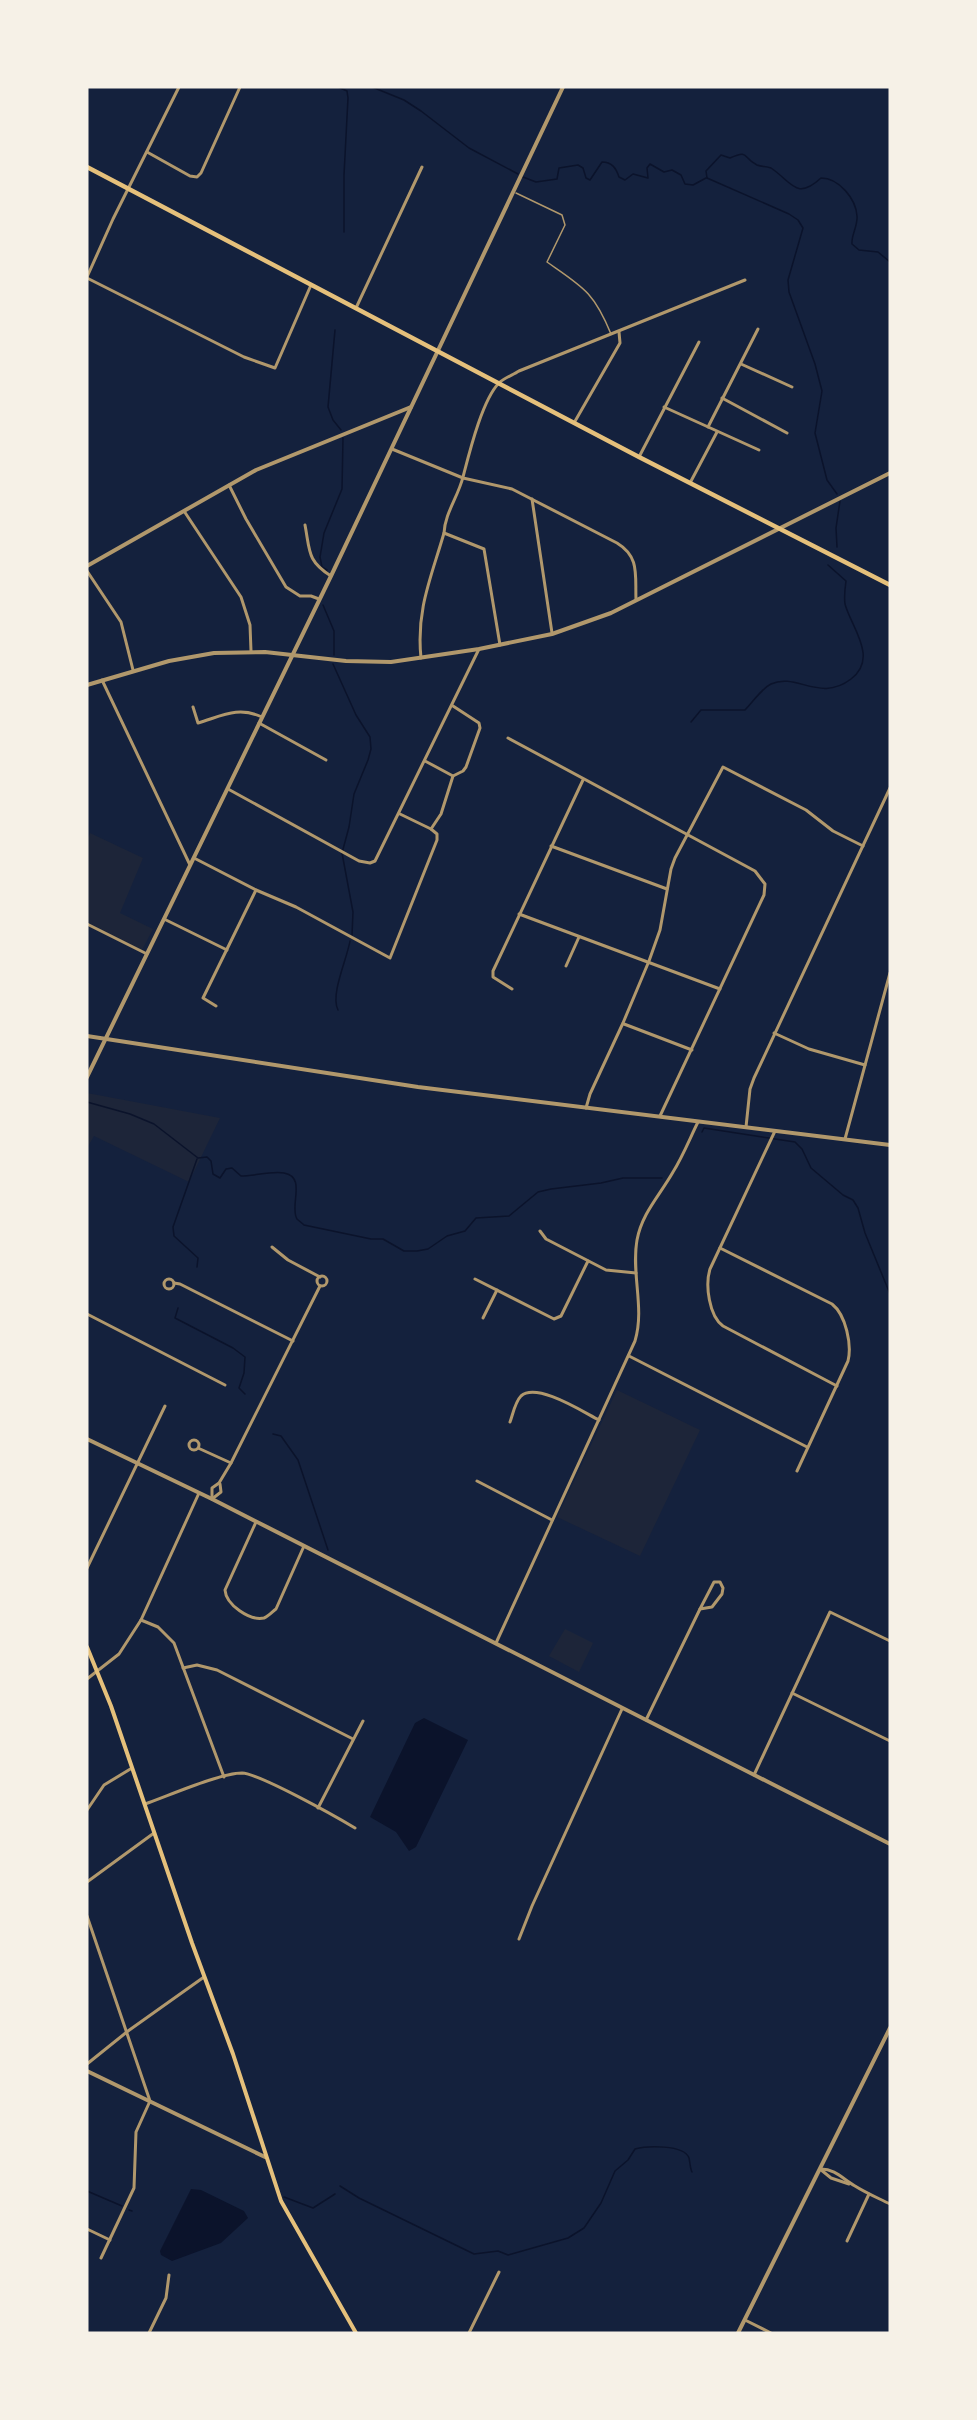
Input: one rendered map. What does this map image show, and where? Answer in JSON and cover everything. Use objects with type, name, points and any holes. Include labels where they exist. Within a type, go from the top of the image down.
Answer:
[{"type":"highway","points":[[87,167],[639,457],[890,585]]},
{"type":"main road","points":[[87,1647],[145,1804],[236,2063],[265,2157],[286,2211],[357,2333]]},
{"type":"street","points":[[179,87],[87,277],[244,357],[275,368],[311,285]]},
{"type":"street","points":[[147,152],[190,176],[196,177],[201,173],[240,87]]},
{"type":"street","points":[[87,1077],[331,576],[563,87]]},
{"type":"street","points":[[356,308],[422,167]]},
{"type":"street","points":[[421,658],[419,633],[421,613],[446,519],[463,478],[482,413],[499,383],[519,371],[745,280]]},
{"type":"street","points":[[708,428],[758,329]]},
{"type":"street","points":[[574,423],[620,343],[619,332]]},
{"type":"street","points":[[639,457],[699,342]]},
{"type":"street","points":[[741,364],[792,387]]},
{"type":"street","points":[[722,398],[787,433]]},
{"type":"street","points":[[87,566],[268,465],[411,407]]},
{"type":"street","points":[[664,408],[759,450]]},
{"type":"street","points":[[690,483],[717,432]]},
{"type":"street","points":[[392,449],[463,478],[501,485],[627,549],[634,559],[636,600]]},
{"type":"street","points":[[87,685],[133,670],[191,656],[251,651],[368,663],[479,649],[552,634],[580,626],[636,600],[890,473]]},
{"type":"street","points":[[229,485],[250,527],[286,586],[294,594],[319,599]]},
{"type":"street","points":[[532,499],[552,634]]},
{"type":"street","points":[[184,511],[241,597],[250,625],[251,651]]},
{"type":"street","points":[[305,525],[312,559],[316,566],[331,576]]},
{"type":"street","points":[[444,533],[484,549],[500,645]]},
{"type":"street","points":[[87,571],[120,622],[133,670]]},
{"type":"street","points":[[227,789],[364,862],[375,861],[479,649]]},
{"type":"street","points":[[102,680],[190,865]]},
{"type":"street","points":[[425,761],[453,776],[460,774],[466,767],[480,728],[479,723],[453,706]]},
{"type":"street","points":[[193,707],[198,723],[245,710],[261,717]]},
{"type":"street","points":[[259,723],[326,760]]},
{"type":"street","points":[[508,738],[755,871],[765,884],[764,895],[660,1117]]},
{"type":"street","points":[[586,1108],[649,961],[662,919],[670,869],[723,767],[806,810],[832,831],[863,846]]},
{"type":"street","points":[[431,829],[441,814],[453,776]]},
{"type":"street","points":[[512,989],[496,981],[493,971],[583,780]]},
{"type":"street","points":[[746,1128],[750,1089],[774,1033],[890,788]]},
{"type":"street","points":[[194,858],[256,890],[296,907],[390,958],[435,846],[437,834],[400,814]]},
{"type":"street","points":[[551,846],[667,888]]},
{"type":"street","points":[[216,1006],[203,998],[256,890]]},
{"type":"street","points":[[519,913],[720,989]]},
{"type":"street","points":[[163,919],[227,950]]},
{"type":"street","points":[[87,924],[147,954]]},
{"type":"street","points":[[566,966],[579,937]]},
{"type":"street","points":[[845,1140],[890,973]]},
{"type":"street","points":[[623,1023],[692,1050]]},
{"type":"street","points":[[774,1033],[809,1049],[866,1065]]},
{"type":"street","points":[[87,1036],[418,1088],[890,1145]]},
{"type":"street","points":[[495,1644],[638,1331],[640,1320],[636,1273],[637,1241],[643,1219],[673,1172],[698,1122]]},
{"type":"street","points":[[775,1131],[710,1269],[708,1280],[713,1313],[718,1323],[837,1386]]},
{"type":"street","points":[[540,1231],[546,1239],[606,1270],[636,1273]]},
{"type":"street","points":[[272,1247],[288,1260],[320,1277],[325,1277],[327,1281],[325,1286],[320,1286]]},
{"type":"street","points":[[720,1248],[837,1308],[842,1318],[850,1350],[848,1361],[797,1471]]},
{"type":"street","points":[[475,1280],[557,1320],[588,1261]]},
{"type":"street","points":[[320,1277],[317,1280],[320,1286]]},
{"type":"street","points":[[174,1283],[293,1341]]},
{"type":"street","points":[[212,1499],[212,1488],[219,1483],[231,1463],[320,1286]]},
{"type":"street","points":[[483,1318],[497,1290]]},
{"type":"street","points":[[87,1314],[225,1385]]},
{"type":"street","points":[[628,1356],[807,1447]]},
{"type":"street","points":[[510,1422],[520,1398],[524,1394],[535,1392],[550,1396],[599,1420]]},
{"type":"street","points":[[87,1568],[165,1406]]},
{"type":"street","points":[[87,1439],[212,1499],[890,1844]]},
{"type":"street","points":[[198,1448],[231,1463]]},
{"type":"street","points":[[477,1482],[552,1520]]},
{"type":"street","points":[[212,1499],[220,1492],[219,1483]]},
{"type":"street","points":[[87,1679],[119,1654],[141,1620],[199,1493]]},
{"type":"street","points":[[256,1522],[226,1585],[225,1596],[236,1609],[257,1618],[268,1617],[276,1609],[304,1546]]},
{"type":"street","points":[[646,1720],[711,1586],[714,1582],[720,1582],[723,1588],[716,1603],[707,1610],[700,1609]]},
{"type":"street","points":[[754,1775],[830,1612],[890,1641]]},
{"type":"street","points":[[141,1620],[158,1627],[174,1643],[224,1777]]},
{"type":"street","points":[[183,1668],[197,1665],[217,1670],[353,1739]]},
{"type":"street","points":[[792,1693],[890,1741]]},
{"type":"street","points":[[519,1939],[622,1709]]},
{"type":"street","points":[[318,1808],[363,1721]]},
{"type":"street","points":[[87,1810],[104,1785],[132,1768]]},
{"type":"street","points":[[145,1804],[239,1773],[251,1775],[355,1828]]},
{"type":"street","points":[[87,1882],[154,1833]]},
{"type":"street","points":[[87,1916],[150,2101],[136,2133],[134,2188],[101,2258]]},
{"type":"street","points":[[87,2064],[128,2031],[204,1977]]},
{"type":"street","points":[[738,2333],[890,2028]]},
{"type":"street","points":[[87,2070],[265,2157]]},
{"type":"street","points":[[820,2169],[831,2178],[851,2184],[890,2204]]},
{"type":"street","points":[[820,2169],[828,2169],[844,2177],[851,2184]]},
{"type":"street","points":[[847,2241],[869,2194]]},
{"type":"street","points":[[87,2229],[110,2240]]},
{"type":"street","points":[[469,2333],[499,2272]]},
{"type":"street","points":[[149,2333],[166,2298],[170,2275]]},
{"type":"street","points":[[745,2320],[771,2333]]},
{"type":"lane","points":[[513,192],[562,215],[565,225],[548,262],[588,291],[597,303],[611,335]]},
{"type":"shaded area","points":[[90,833],[143,858],[120,913],[153,929],[142,950],[87,922],[87,840]]},
{"type":"shaded area","points":[[87,1093],[220,1118],[189,1182],[94,1136],[87,1148]]},
{"type":"shaded area","points":[[617,1390],[700,1430],[640,1556],[557,1517]]},
{"type":"shaded area","points":[[565,1629],[593,1643],[579,1672],[549,1656]]},
{"type":"shaded area","points":[[424,1718],[468,1740],[416,1847],[409,1851],[396,1832],[370,1817],[415,1723]]},
{"type":"shaded area","points":[[191,2189],[201,2190],[244,2211],[248,2218],[221,2243],[172,2261],[161,2255],[160,2251]]},
{"type":"waterway","points":[[338,87],[347,91],[348,98],[344,232]]},
{"type":"waterway","points":[[372,87],[404,100],[469,148],[518,174]]},
{"type":"waterway","points":[[707,178],[706,171],[721,155],[730,158],[743,154],[757,165],[771,168],[794,187],[800,189],[813,185],[821,178],[828,179],[845,191],[856,209],[857,220],[852,244],[859,250],[878,252],[890,262]]},
{"type":"waterway","points":[[523,177],[536,182],[557,179],[559,168],[578,165],[583,168],[586,178],[590,180],[602,162],[605,162],[611,164],[619,177],[625,180],[633,174],[648,178],[647,168],[650,164],[664,172],[672,170],[681,175],[685,184],[693,185],[706,178]]},
{"type":"waterway","points":[[707,178],[789,214],[798,220],[803,228],[788,280],[789,292],[815,364],[822,391],[815,433],[827,480],[837,494]]},
{"type":"waterway","points":[[335,330],[328,407],[333,420],[341,430]]},
{"type":"waterway","points":[[327,570],[322,567],[320,557],[324,533],[342,489],[343,438]]},
{"type":"waterway","points":[[837,547],[836,528],[840,501]]},
{"type":"waterway","points":[[691,722],[701,710],[745,710],[767,686],[780,681],[829,688],[840,686],[859,671],[863,662],[863,652],[845,604],[846,581],[828,565]]},
{"type":"waterway","points":[[323,605],[334,631],[334,655]]},
{"type":"waterway","points":[[333,664],[356,715],[370,737],[371,749],[354,794],[342,853],[353,912],[352,935]]},
{"type":"waterway","points":[[338,1010],[337,986],[350,941]]},
{"type":"waterway","points":[[87,1102],[130,1114],[154,1124],[198,1158],[207,1157],[211,1161],[213,1174],[220,1178],[226,1169],[232,1168],[241,1176],[268,1173],[284,1173],[291,1176],[296,1186],[295,1213],[297,1219],[304,1225],[371,1239],[383,1239],[404,1251],[428,1249],[447,1236],[465,1231],[476,1218],[509,1216],[538,1192],[623,1178],[662,1178]]},
{"type":"waterway","points":[[702,1132],[704,1128],[795,1142],[802,1149],[811,1168],[843,1195],[853,1200],[890,1294]]},
{"type":"waterway","points":[[197,1159],[173,1227],[174,1236],[198,1258],[197,1267]]},
{"type":"waterway","points":[[178,1308],[175,1318],[233,1348],[245,1357],[244,1373],[239,1388],[245,1394]]},
{"type":"waterway","points":[[273,1434],[281,1436],[298,1460],[328,1550]]},
{"type":"waterway","points":[[340,2186],[359,2198],[474,2254],[498,2251],[508,2255],[568,2238],[584,2228],[601,2203],[615,2171],[628,2160],[635,2149],[656,2147],[680,2150],[689,2158],[692,2172]]},
{"type":"waterway","points":[[87,2191],[122,2206]]},
{"type":"waterway","points":[[284,2197],[313,2208],[335,2194]]}]
